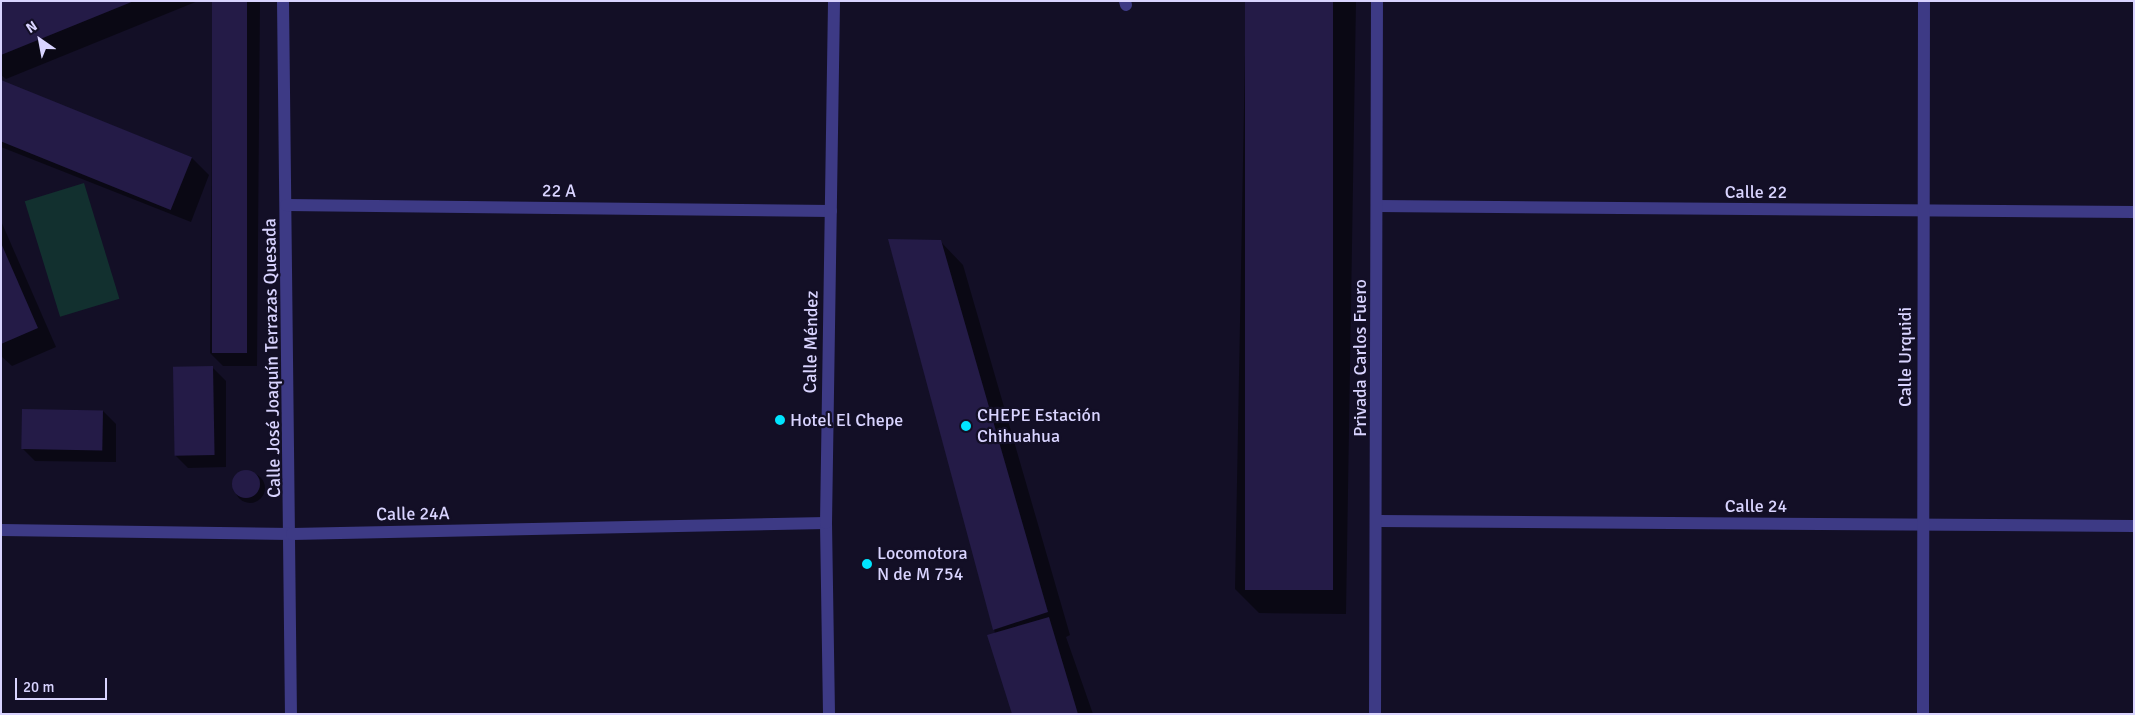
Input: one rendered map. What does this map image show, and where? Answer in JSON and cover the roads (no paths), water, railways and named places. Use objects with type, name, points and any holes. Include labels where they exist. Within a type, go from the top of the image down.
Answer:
[{"type":"street","name":"Calle José Joaquín Terrazas Quesada","points":[[283,1],[292,534],[291,714]]},
{"type":"street","name":"Calle Méndez","points":[[829,714],[826,523],[834,1]]},
{"type":"street","name":"Privada Carlos Fuero","points":[[1375,714],[1379,521],[1377,1]]},
{"type":"street","name":"Calle Urquidi","points":[[1923,714],[1924,1]]},
{"type":"street","name":"22 A","points":[[286,205],[831,212]]},
{"type":"street","name":"Calle 22","points":[[1377,206],[2134,212]]},
{"type":"street","name":"Calle 24","points":[[1379,521],[2134,526]]},
{"type":"street","name":"Calle 24A","points":[[1,530],[292,534],[826,523]]},
{"type":"place","name":"Hotel El Chepe","points":[[780,420]]},
{"type":"place","name":"CHEPE Estación Chihuahua","points":[[966,426]]},
{"type":"place","name":"Locomotora N de M 754","points":[[867,564]]}]
